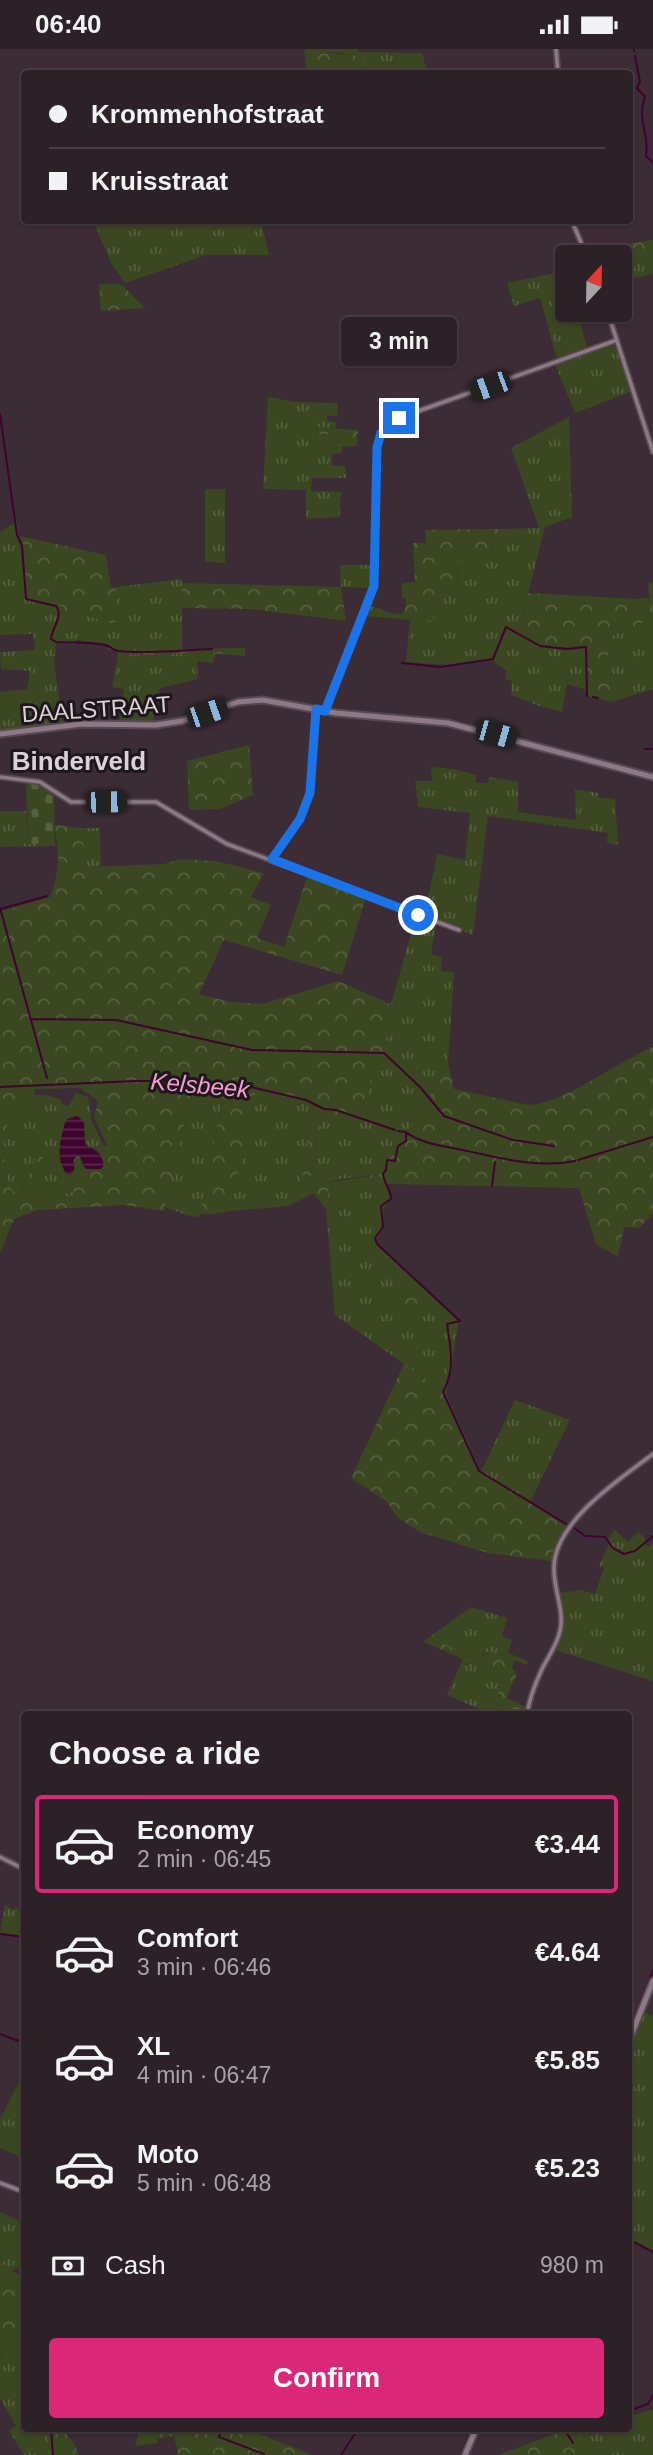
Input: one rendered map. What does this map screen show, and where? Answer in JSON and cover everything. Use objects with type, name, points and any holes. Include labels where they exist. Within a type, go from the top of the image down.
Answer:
[{"type":"street","points":[[555,49],[558,70]]},
{"type":"street","points":[[573,224],[582,245]]},
{"type":"street","points":[[611,322],[653,451]]},
{"type":"street","points":[[325,711],[374,586],[377,447],[383,430],[399,418],[617,340]]},
{"type":"street","name":"DAALSTRAAT","points":[[0,734],[82,724],[134,726],[172,723],[247,701],[263,700],[325,711],[455,725],[653,777]]},
{"type":"street","points":[[272,859],[300,819],[310,793],[316,709]]},
{"type":"street","points":[[0,777],[40,782],[71,802],[156,802],[218,839],[459,930]]},
{"type":"street","points":[[528,1711],[535,1684],[561,1627],[554,1571],[554,1561],[560,1545],[570,1528],[595,1498],[653,1454]]},
{"type":"street","points":[[0,1857],[21,1868]]},
{"type":"street","points":[[632,2033],[653,1981]]},
{"type":"street","points":[[0,2183],[21,2191]]},
{"type":"street","points":[[465,2455],[475,2432]]},
{"type":"green space","points":[[304,49],[322,49],[323,52],[363,57],[366,69],[370,70],[329,68],[307,70]]},
{"type":"green space","points":[[322,49],[358,49],[359,52],[422,53],[424,61],[384,63],[385,70],[371,70],[346,54],[322,52]]},
{"type":"green space","points":[[424,61],[427,70],[385,70],[384,63]]},
{"type":"green space","points":[[94,224],[262,224],[269,255],[206,255],[125,283],[111,263]]},
{"type":"green space","points":[[653,240],[653,255],[640,257],[637,248],[632,249],[632,245],[620,245]]},
{"type":"green space","points":[[638,248],[640,257],[653,255],[653,274],[634,278],[632,249]]},
{"type":"green space","points":[[555,273],[555,322],[580,322],[587,348],[557,359],[540,298],[514,306],[507,283]]},
{"type":"green space","points":[[99,284],[121,284],[145,308],[101,311]]},
{"type":"green space","points":[[610,345],[618,349],[632,391],[575,413],[555,364]]},
{"type":"green space","points":[[268,397],[296,402],[338,403],[337,416],[327,416],[327,421],[337,422],[336,428],[314,427],[314,434],[334,435],[342,447],[342,453],[332,454],[332,465],[345,466],[346,478],[312,478],[311,491],[341,492],[340,517],[306,519],[306,490],[263,489]]},
{"type":"green space","points":[[569,417],[572,517],[545,527],[521,634],[545,646],[587,645],[587,690],[567,684],[562,712],[511,695],[512,681],[505,679],[507,671],[492,660],[450,665],[406,662],[410,620],[433,622],[435,592],[456,593],[459,558],[491,556],[493,529],[539,528],[511,448]]},
{"type":"green space","points":[[314,427],[358,430],[357,446],[342,447],[334,435],[314,434]]},
{"type":"green space","points":[[205,489],[225,489],[225,563],[205,562]]},
{"type":"green space","points":[[17,521],[26,598],[63,606],[86,619],[86,615],[116,624],[116,587],[182,579],[182,649],[156,652],[107,650],[108,644],[76,640],[75,645],[56,643],[54,664],[63,722],[0,730],[0,692],[27,689],[30,671],[1,669],[0,652],[35,650],[33,634],[0,635],[0,532]]},
{"type":"green space","points":[[493,529],[491,556],[459,558],[456,593],[435,592],[433,622],[366,616],[371,606],[390,613],[401,614],[404,610],[406,599],[402,597],[402,583],[415,582],[413,543],[426,543],[425,530]]},
{"type":"green space","points":[[20,536],[106,555],[111,587],[116,587],[116,625],[87,616],[86,620],[63,615],[62,606],[26,599]]},
{"type":"green space","points":[[340,565],[375,565],[372,588],[341,587]]},
{"type":"green space","points":[[653,582],[653,618],[607,638],[612,702],[587,696],[587,645],[545,646],[521,634],[528,593],[649,598],[648,584]]},
{"type":"green space","points":[[182,583],[341,587],[346,621],[249,609],[182,608]]},
{"type":"green space","points":[[653,618],[653,689],[612,702],[607,638]]},
{"type":"green space","points":[[245,648],[245,656],[195,652],[161,655],[118,654],[118,650],[156,652]]},
{"type":"green space","points":[[184,652],[215,653],[213,663],[197,661],[198,679],[160,688],[153,723],[119,722],[124,689],[112,687],[118,654],[161,655]]},
{"type":"green space","points":[[249,745],[253,795],[220,809],[189,810],[187,761]]},
{"type":"green space","points":[[431,767],[476,775],[476,783],[488,783],[489,777],[518,782],[518,812],[576,820],[575,789],[598,793],[598,797],[615,799],[618,845],[607,843],[608,833],[488,816],[473,935],[425,915],[437,854],[465,860],[470,813],[418,807],[415,781],[432,781]]},
{"type":"green space","points":[[26,782],[41,784],[54,795],[55,843],[28,844]]},
{"type":"green space","points":[[0,811],[26,811],[28,844],[55,843],[56,846],[0,847]]},
{"type":"green space","points":[[55,825],[82,828],[86,867],[164,864],[180,859],[216,861],[264,873],[251,897],[271,905],[257,938],[284,947],[308,874],[366,897],[342,975],[224,940],[199,994],[231,1002],[262,1004],[338,981],[397,1007],[357,1124],[322,1114],[309,1186],[379,1174],[407,1134],[448,1063],[454,1089],[529,1105],[560,1097],[653,1047],[653,1213],[639,1228],[624,1227],[618,1257],[596,1244],[579,1188],[387,1184],[352,1186],[328,1191],[329,1211],[314,1193],[298,1201],[314,1103],[256,1090],[230,1211],[200,1214],[225,1087],[215,1089],[193,1085],[164,1211],[124,1205],[37,1210],[14,1219],[0,1253],[0,907],[1,911],[50,897],[58,864]],"holes":[[[80,1088],[98,1101],[94,1117],[107,1145],[96,1149],[100,1154],[101,1169],[83,1167],[80,1157],[77,1156],[70,1175],[75,1196],[37,1198],[45,1158],[37,1155],[21,1192],[15,1193],[6,1171],[4,1141],[7,1126],[22,1096],[34,1095],[35,1089]]]},
{"type":"green space","points":[[82,828],[100,828],[101,866],[86,867]]},
{"type":"green space","points":[[416,916],[436,923],[431,954],[442,957],[441,971],[454,972],[448,1063],[407,1134],[379,1174],[309,1187],[322,1114],[357,1124],[397,1007],[391,1004]]},
{"type":"green space","points":[[193,1085],[215,1089],[225,1086],[200,1217],[165,1207]]},
{"type":"green space","points":[[256,1089],[314,1102],[298,1201],[288,1206],[230,1211]]},
{"type":"green space","points":[[76,1093],[88,1097],[92,1122],[104,1146],[96,1149],[87,1146],[84,1133],[72,1117],[67,1119],[60,1153],[65,1173],[70,1175],[75,1196],[37,1198],[37,1155],[21,1192],[15,1193],[6,1171],[4,1141],[7,1126],[22,1095],[47,1095],[60,1099],[62,1104],[68,1106]]},
{"type":"green space","points":[[387,1184],[391,1199],[383,1209],[382,1230],[375,1242],[377,1256],[410,1284],[418,1314],[433,1297],[459,1322],[446,1394],[335,1315],[326,1210],[329,1210],[327,1191]]},
{"type":"green space","points":[[375,1242],[433,1297],[418,1314],[398,1300],[409,1284],[377,1256]]},
{"type":"green space","points":[[404,1364],[446,1394],[481,1472],[567,1527],[551,1561],[488,1553],[420,1532],[398,1518],[386,1501],[351,1478]]},
{"type":"green space","points":[[515,1400],[570,1420],[530,1502],[481,1472]]},
{"type":"green space","points":[[615,1530],[628,1542],[638,1532],[646,1539],[643,1543],[649,1547],[653,1542],[653,1681],[555,1650],[562,1629],[559,1593],[581,1590],[595,1594],[604,1568],[599,1566],[610,1542],[607,1540]]},
{"type":"green space","points":[[471,1607],[507,1618],[502,1636],[512,1640],[508,1653],[500,1656],[489,1651],[483,1655],[467,1655],[443,1646],[431,1637],[427,1643],[423,1642]]},
{"type":"green space","points":[[431,1637],[470,1657],[473,1651],[483,1656],[489,1651],[500,1656],[508,1653],[528,1661],[527,1665],[514,1660],[512,1668],[517,1675],[513,1682],[427,1643]]},
{"type":"green space","points":[[463,1659],[513,1682],[511,1686],[503,1682],[494,1703],[505,1708],[504,1711],[484,1711],[447,1695]]},
{"type":"green space","points":[[503,1682],[511,1686],[507,1698],[526,1707],[526,1711],[504,1711],[505,1708],[494,1703]]},
{"type":"green space","points":[[5,1905],[13,1910],[16,1907],[21,1912],[21,1936],[0,1933]]},
{"type":"green space","points":[[644,2012],[653,2016],[653,2252],[632,2241],[632,2042]]},
{"type":"green space","points":[[21,2079],[19,2156],[0,2148],[0,2119]]},
{"type":"green space","points":[[0,2212],[21,2222],[21,2261],[7,2268],[1,2258],[3,2240],[0,2237]]},
{"type":"green space","points":[[0,2237],[4,2243],[1,2259],[7,2268],[21,2261],[21,2266],[11,2271],[21,2275],[21,2323],[0,2357]]},
{"type":"green space","points":[[21,2323],[21,2432],[47,2432],[49,2455],[24,2455],[9,2431],[16,2426],[0,2398],[0,2357]]},
{"type":"green space","points":[[653,2409],[653,2455],[593,2455],[578,2434],[632,2432],[632,2416]]},
{"type":"green space","points":[[47,2432],[65,2432],[74,2443],[79,2455],[49,2455]]},
{"type":"green space","points":[[139,2432],[254,2432],[313,2455],[174,2455],[178,2454],[174,2436],[157,2439],[157,2443],[135,2446]]},
{"type":"green space","points":[[561,2432],[585,2432],[579,2434],[593,2455],[498,2455]]},
{"type":"shaded area","points":[[77,1116],[84,1122],[85,1144],[100,1154],[104,1165],[101,1169],[86,1169],[77,1156],[70,1175],[62,1165],[60,1144],[67,1119]]},
{"type":"waterway","points":[[635,56],[640,82],[637,88],[645,97],[642,119],[646,156],[653,163]]},
{"type":"waterway","points":[[0,414],[17,535],[22,545],[26,599],[56,606],[59,613],[51,639],[56,642],[105,645],[117,651],[130,652],[212,649]]},
{"type":"waterway","points":[[402,663],[440,667],[493,659],[506,627],[540,646],[567,649],[586,647],[587,696]]},
{"type":"waterway","points":[[593,697],[598,698]]},
{"type":"waterway","points":[[645,749],[653,749]]},
{"type":"waterway","points":[[1,909],[47,896]]},
{"type":"waterway","points":[[0,908],[47,1078]]},
{"type":"waterway","points":[[31,1019],[116,1020],[252,1050],[384,1053],[420,1087],[444,1116],[513,1140],[554,1146]]},
{"type":"waterway","name":"Kelsbeek","points":[[0,1087],[135,1081],[178,1081],[210,1087],[225,1083],[306,1100],[324,1109],[336,1110],[395,1130]]},
{"type":"waterway","name":"Kelsbeek","points":[[398,1131],[406,1132],[406,1141],[398,1146],[395,1161],[387,1160],[383,1174],[391,1199],[381,1206],[383,1227],[375,1238],[377,1244],[460,1321],[447,1324],[451,1367],[443,1392],[479,1471],[568,1525]]},
{"type":"waterway","points":[[407,1133],[431,1144],[516,1161],[546,1164],[575,1161]]},
{"type":"waterway","points":[[578,1160],[653,1137]]},
{"type":"waterway","points":[[492,1186],[495,1162]]},
{"type":"waterway","name":"Kelsbeek","points":[[573,1527],[585,1536],[605,1537],[613,1548],[624,1554],[635,1551],[653,1536]]},
{"type":"waterway","points":[[0,1934],[21,1937]]},
{"type":"waterway","points":[[632,2022],[653,1970]]},
{"type":"waterway","points":[[0,2034],[21,2042]]},
{"type":"waterway","points":[[632,2241],[653,2252]]},
{"type":"waterway","points":[[632,2410],[648,2404],[653,2395]]},
{"type":"waterway","points":[[51,2432],[53,2455]]},
{"type":"waterway","points":[[341,2455],[356,2432]]},
{"type":"waterway","points":[[461,2455],[470,2432]]},
{"type":"waterway","points":[[566,2432],[573,2443]]},
{"type":"waterway","points":[[220,2434],[219,2437],[264,2454]]},
{"type":"district","name":"Binderveld","points":[[79,761]]},
{"type":"route","points":[[399,418],[387,425],[381,433],[377,447],[376,578],[370,601],[325,711],[316,709],[312,785],[308,803],[272,859],[418,915]]}]
